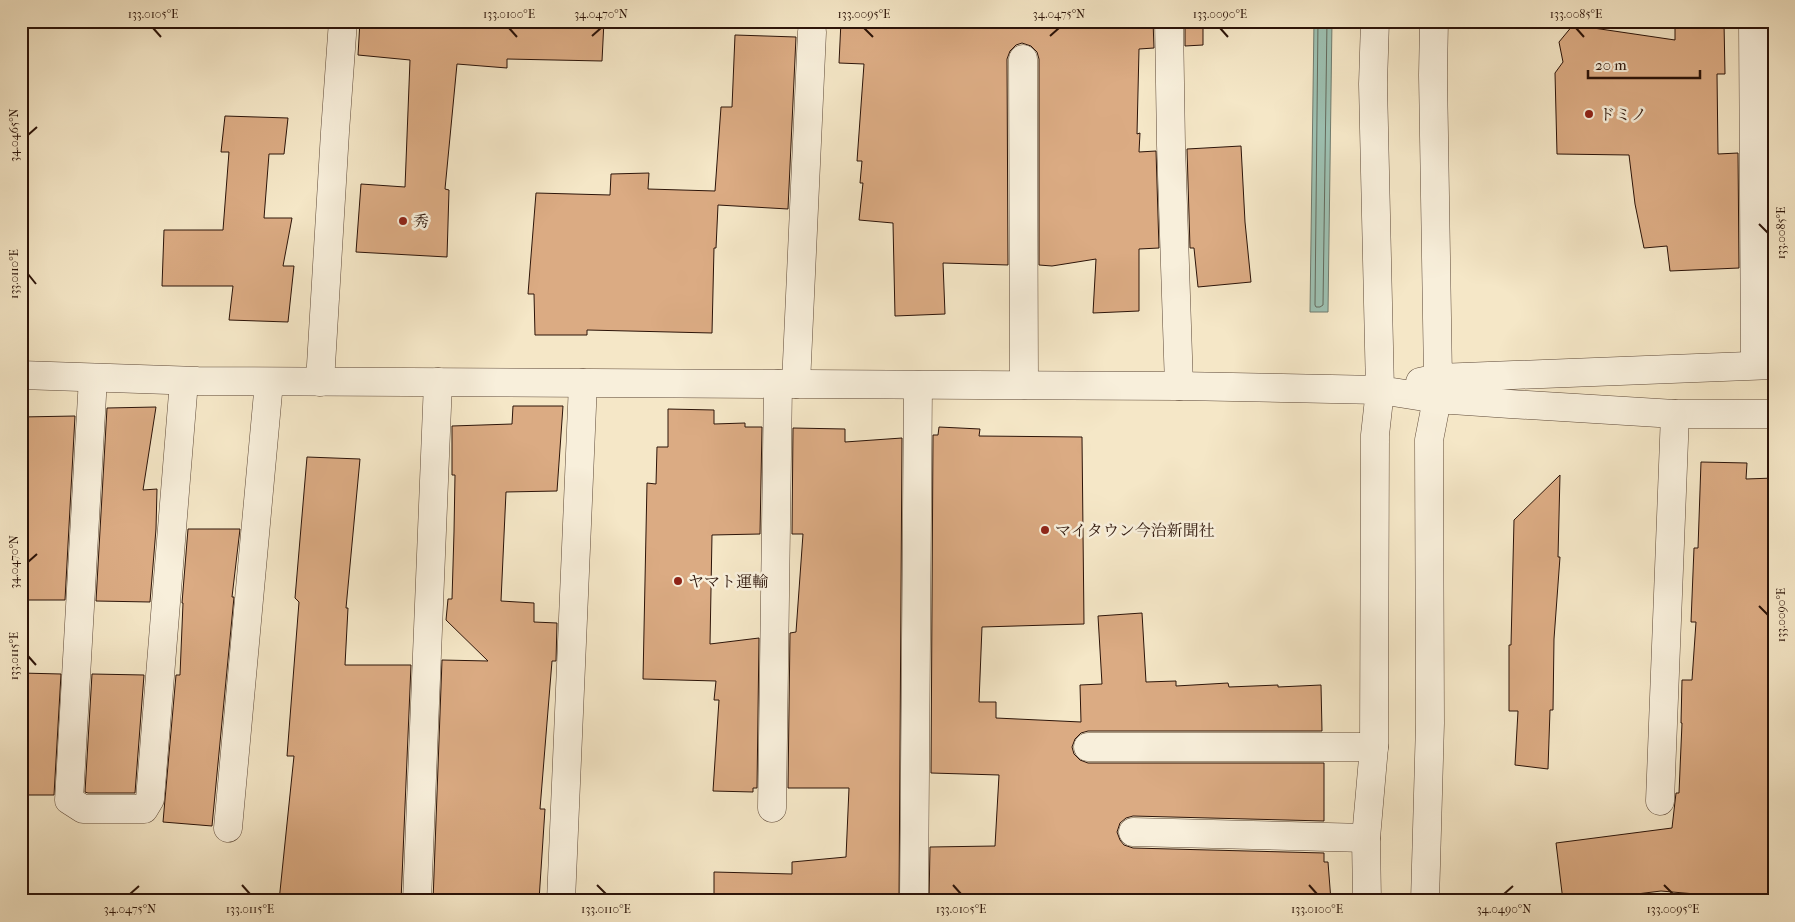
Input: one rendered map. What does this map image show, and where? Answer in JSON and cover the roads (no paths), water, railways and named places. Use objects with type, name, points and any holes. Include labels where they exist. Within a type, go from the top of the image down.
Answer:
[{"type":"street","points":[[320,382],[343,21]]},
{"type":"street","points":[[1169,21],[1179,386]]},
{"type":"street","points":[[1367,901],[1366,838],[1374,747],[1375,435],[1380,390],[1373,84],[1375,21]]},
{"type":"street","points":[[1425,901],[1430,723],[1429,440],[1438,389],[1433,75],[1434,21]]},
{"type":"street","points":[[21,375],[269,382],[918,384],[1380,390],[1438,389],[1764,365],[1753,21]]},
{"type":"street","points":[[772,808],[787,384],[812,32]]},
{"type":"street","points":[[1023,59],[1024,385]]},
{"type":"street","points":[[93,378],[69,800],[82,809],[144,809],[150,799],[184,380]]},
{"type":"street","points":[[228,828],[269,382]]},
{"type":"street","points":[[417,901],[438,382]]},
{"type":"street","points":[[561,901],[583,383]]},
{"type":"street","points":[[914,897],[918,384]]},
{"type":"street","points":[[1438,389],[1675,414],[1774,414]]},
{"type":"street","points":[[1660,801],[1675,414]]},
{"type":"street","points":[[1088,747],[1374,747]]},
{"type":"street","points":[[1133,832],[1366,838]]},
{"type":"water","points":[[1314,21],[1332,21],[1328,312],[1310,312]]},
{"type":"place","name":"ドミノ","points":[[1589,114]]},
{"type":"place","name":"秀","points":[[403,221]]},
{"type":"place","name":"マイタウン今治新聞社","points":[[1045,530]]},
{"type":"place","name":"ヤマト運輸","points":[[678,581]]}]
